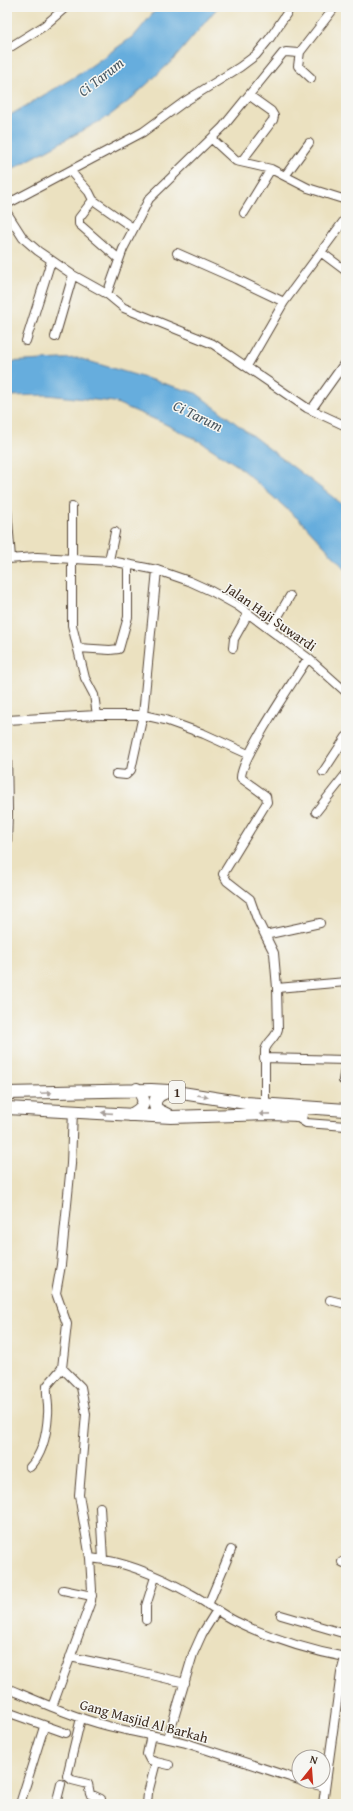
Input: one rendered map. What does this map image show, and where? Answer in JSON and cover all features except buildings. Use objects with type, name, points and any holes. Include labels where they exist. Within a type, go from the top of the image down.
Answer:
[{"type":"main road","name":"1","points":[[7,1093],[137,1090],[170,1091],[234,1101],[265,1101],[346,1110]]},
{"type":"main road","points":[[130,1115],[139,1111],[144,1102],[144,1098],[137,1090]]},
{"type":"main road","points":[[170,1091],[161,1094],[156,1098],[154,1105],[156,1109],[171,1117]]},
{"type":"main road","name":"1","points":[[7,1108],[73,1110],[171,1117],[292,1114],[346,1118]]},
{"type":"street","points":[[7,49],[44,26],[66,7]]},
{"type":"street","points":[[7,204],[71,172],[143,132],[184,102],[251,59],[270,38],[291,7]]},
{"type":"street","points":[[311,78],[298,66],[300,52],[335,7]]},
{"type":"street","points":[[107,294],[119,259],[146,205],[154,194],[212,139],[250,96],[283,53],[300,52]]},
{"type":"street","points":[[241,162],[273,120],[274,116],[271,111],[250,96]]},
{"type":"street","points":[[212,139],[232,158],[241,162],[271,169],[308,188],[346,200]]},
{"type":"street","points":[[285,176],[309,143]]},
{"type":"street","points":[[244,213],[271,169]]},
{"type":"street","points":[[71,172],[89,192],[93,200],[134,228]]},
{"type":"street","points":[[93,200],[79,218],[78,222],[119,259]]},
{"type":"street","points":[[7,213],[24,238],[51,261],[107,294],[130,311],[213,344],[311,410],[346,426]]},
{"type":"street","points":[[247,366],[284,302],[346,218]]},
{"type":"street","points":[[322,252],[346,271]]},
{"type":"street","points":[[177,253],[284,302]]},
{"type":"street","points":[[26,341],[51,261]]},
{"type":"street","points":[[55,337],[73,275]]},
{"type":"street","points":[[311,410],[346,361]]},
{"type":"street","points":[[72,507],[72,625],[85,678],[94,695],[97,715]]},
{"type":"street","points":[[7,509],[9,558]]},
{"type":"street","points":[[109,560],[115,532]]},
{"type":"street","name":"Jalan Haji Suwardi","points":[[9,558],[109,560],[157,570],[189,581],[211,591],[248,614],[308,658],[346,692]]},
{"type":"street","points":[[78,648],[110,650],[119,649],[128,617],[128,565]]},
{"type":"street","points":[[116,774],[126,775],[131,770],[143,715],[157,570]]},
{"type":"street","points":[[270,630],[290,596]]},
{"type":"street","points":[[232,648],[234,640],[248,614]]},
{"type":"street","points":[[308,658],[248,754],[241,778],[264,793],[267,799],[223,874],[227,880],[250,899],[275,958],[278,1029],[274,1038],[266,1047],[264,1058],[265,1101],[346,1104]]},
{"type":"street","points":[[7,720],[97,715],[143,715],[165,720],[204,734],[248,754]]},
{"type":"street","points":[[324,772],[346,736]]},
{"type":"street","points":[[7,752],[7,844]]},
{"type":"street","points":[[316,812],[346,774]]},
{"type":"street","points":[[265,935],[320,923]]},
{"type":"street","points":[[277,988],[346,982]]},
{"type":"street","points":[[264,1058],[346,1062],[343,1077],[343,1080],[346,1081]]},
{"type":"street","points":[[30,1467],[38,1458],[43,1444],[48,1415],[48,1386],[62,1368],[67,1320],[56,1293],[61,1265],[71,1164],[73,1110]]},
{"type":"street","points":[[292,1114],[306,1122],[346,1126]]},
{"type":"street","points":[[330,1300],[346,1304]]},
{"type":"street","points":[[52,1707],[92,1596],[90,1558],[79,1495],[86,1414],[81,1387],[62,1368]]},
{"type":"street","points":[[100,1507],[103,1560]]},
{"type":"street","points":[[208,1605],[231,1550]]},
{"type":"street","points":[[90,1558],[103,1560],[155,1577],[262,1633],[309,1650],[345,1655],[331,1749]]},
{"type":"street","points":[[146,1620],[148,1613],[146,1608],[155,1577]]},
{"type":"street","points":[[63,1590],[92,1596]]},
{"type":"street","points":[[168,1738],[197,1644],[217,1610]]},
{"type":"street","points":[[281,1616],[346,1634]]},
{"type":"street","points":[[70,1657],[185,1683]]},
{"type":"street","name":"Gang Masjid Al Barkah","points":[[7,1688],[81,1718],[118,1729],[168,1738],[291,1778]]},
{"type":"street","points":[[7,1712],[44,1727],[66,1733]]},
{"type":"street","points":[[81,1718],[67,1776],[72,1780],[88,1784],[90,1794],[101,1798],[100,1804]]},
{"type":"street","points":[[20,1804],[44,1727]]},
{"type":"street","points":[[151,1735],[147,1754],[150,1760],[169,1765]]},
{"type":"street","points":[[148,1804],[148,1793],[156,1762]]},
{"type":"street","points":[[56,1804],[61,1784]]},
{"type":"street","points":[[322,1804],[325,1789]]},
{"type":"water","name":"Ci Tarum","points":[[158,7],[218,7],[175,58],[130,100],[109,116],[16,167],[7,170],[7,117],[81,73],[135,35]]},
{"type":"water","name":"Ci Tarum","points":[[78,358],[196,393],[342,504],[346,509],[346,570],[305,525],[238,466],[201,442],[161,422],[114,402],[47,395],[7,396],[7,362]]}]
